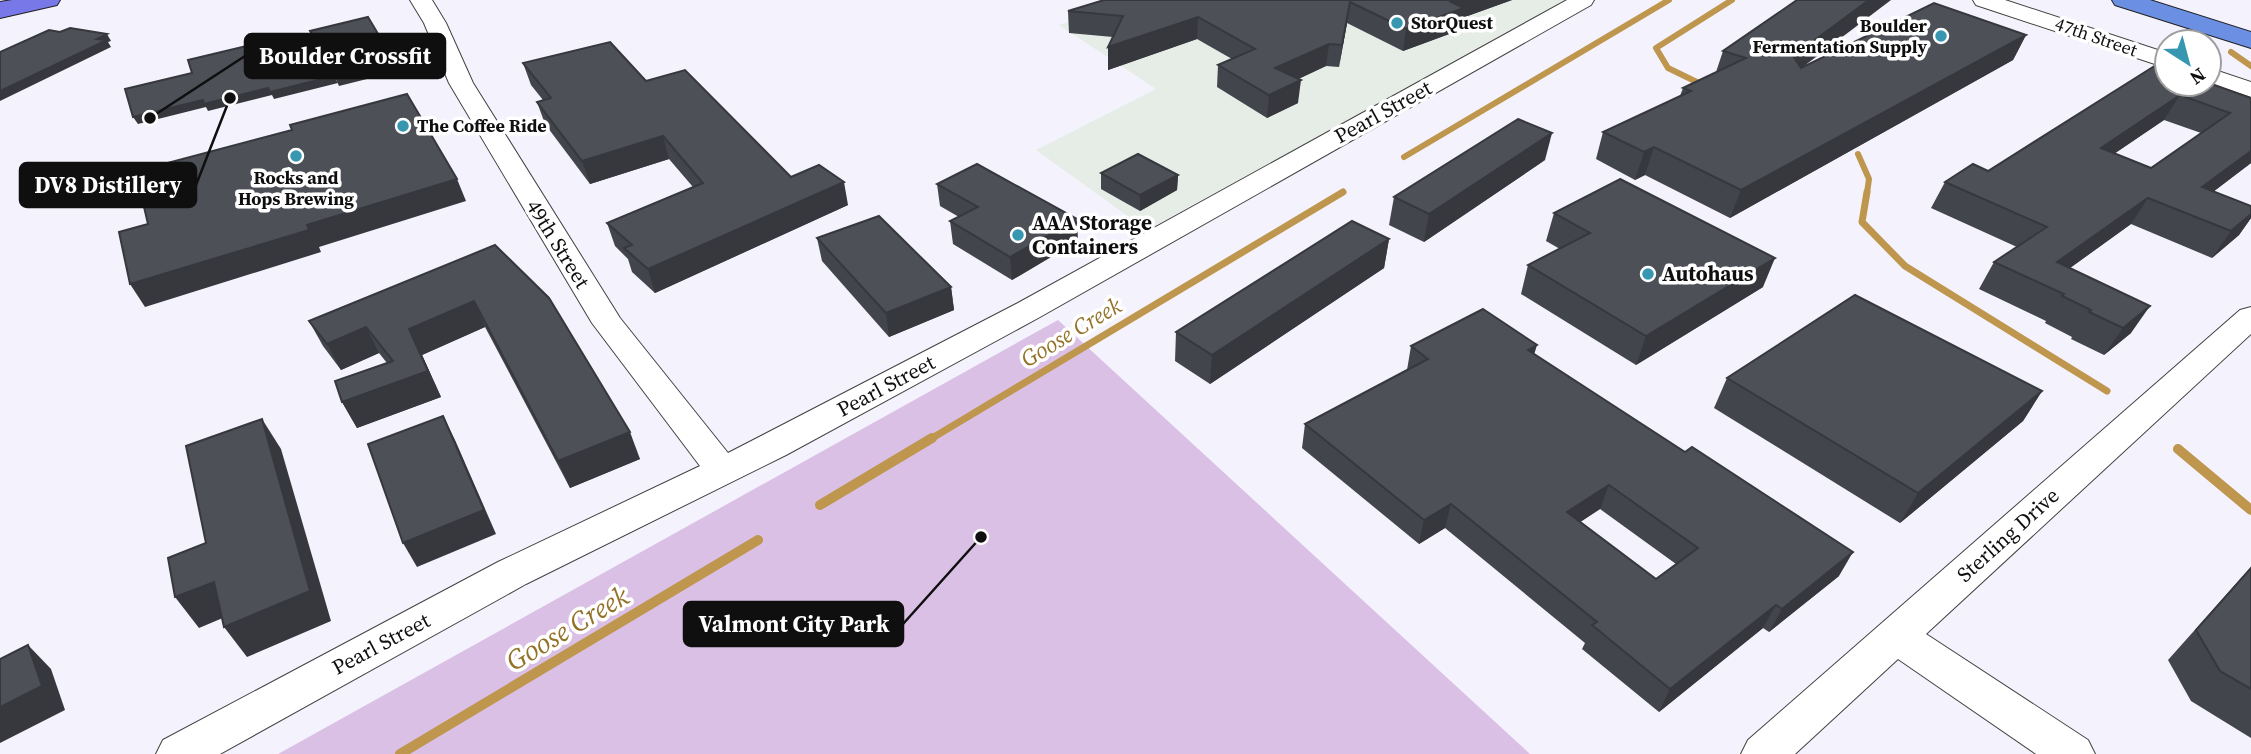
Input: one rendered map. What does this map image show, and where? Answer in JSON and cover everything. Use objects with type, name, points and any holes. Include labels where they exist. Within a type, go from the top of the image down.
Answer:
[{"type":"highway","points":[[2124,0],[2251,40]]},
{"type":"highway","points":[[2176,0],[2251,23]]},
{"type":"main road","points":[[0,10],[40,2]]},
{"type":"street","name":"49th Street","points":[[421,0],[435,23],[465,91],[608,323],[722,470]]},
{"type":"street","name":"Pearl Street","points":[[179,754],[512,573],[722,470],[1029,310],[1583,0]]},
{"type":"street","name":"47th Street","points":[[1984,0],[2153,56]]},
{"type":"street","points":[[2223,80],[2251,90]]},
{"type":"street","name":"Sterling Drive","points":[[1764,754],[2251,317]]},
{"type":"street","points":[[1897,636],[2072,754]]},
{"type":"shaded area","points":[[1141,0],[1569,0],[1147,230],[1036,150],[1156,89],[1059,25]]},
{"type":"shaded area","points":[[1058,320],[1530,754],[278,754]]},
{"type":"building","points":[[1104,0],[1457,0],[1451,2],[1464,8],[1406,29],[1350,2],[1342,45],[1329,44],[1275,68],[1301,80],[1269,95],[1218,65],[1255,49],[1198,17],[1108,47],[1123,16],[1068,11]]},
{"type":"building","points":[[1797,0],[1869,0],[1793,56],[1801,68],[1934,3],[2026,35],[1741,190],[1654,147],[1644,152],[1603,132],[1691,91],[1683,88],[1746,58],[1723,51]]},
{"type":"building","points":[[368,17],[396,64],[336,79],[334,76],[270,92],[268,88],[204,104],[203,100],[133,117],[125,89],[192,73],[188,60],[251,45],[256,57],[317,43],[310,31]]},
{"type":"building","points":[[70,28],[107,34],[97,39],[107,40],[0,91],[0,52],[49,30],[60,32]]},
{"type":"building","points":[[610,42],[646,81],[685,70],[791,177],[819,165],[844,182],[648,269],[624,248],[632,245],[607,223],[703,183],[663,136],[582,161],[537,102],[551,98],[523,63]]},
{"type":"building","points":[[2153,67],[2153,98],[2176,98],[2101,148],[2151,168],[2230,113],[2188,98],[2223,98],[2223,88],[2251,98],[2251,151],[2202,187],[2251,206],[2251,214],[2231,231],[2148,198],[2057,262],[2150,306],[2123,328],[2089,312],[2091,310],[2062,296],[2064,294],[1994,262],[2047,227],[1945,182],[1973,164],[1988,171]]},
{"type":"building","points":[[407,94],[457,179],[307,225],[309,230],[130,284],[119,232],[148,224],[141,194],[165,188],[160,165],[292,130],[290,125]]},
{"type":"building","points":[[1518,119],[1552,133],[1429,214],[1394,197]]},
{"type":"building","points":[[1138,154],[1178,175],[1140,195],[1101,173]]},
{"type":"building","points":[[977,164],[1077,219],[1010,257],[950,221],[978,207],[937,184]]},
{"type":"building","name":"Autohaus","points":[[1620,179],[1775,258],[1646,336],[1528,265],[1590,233],[1554,213]]},
{"type":"building","points":[[879,216],[951,287],[886,313],[817,238]]},
{"type":"building","points":[[1352,221],[1389,239],[1212,355],[1176,332]]},
{"type":"building","points":[[495,245],[549,298],[630,432],[558,461],[474,301],[409,329],[428,371],[342,402],[335,381],[393,361],[366,327],[327,344],[309,321]]},
{"type":"building","points":[[1855,295],[2042,391],[1918,493],[1727,378]]},
{"type":"building","points":[[1483,309],[1537,345],[1528,350],[1685,452],[1692,447],[1853,552],[1782,609],[1776,605],[1670,689],[1592,625],[1597,622],[1451,504],[1424,520],[1305,424],[1428,359],[1411,346]],"holes":[[[1609,485],[1698,548],[1656,579],[1567,512]]]},
{"type":"building","points":[[443,416],[484,510],[403,543],[368,444]]},
{"type":"building","points":[[262,419],[310,591],[224,627],[214,582],[175,597],[168,558],[206,543],[186,446]]},
{"type":"building","points":[[2251,568],[2251,689],[2220,671],[2196,630]]},
{"type":"building","points":[[28,645],[42,686],[0,707],[0,659]]},
{"type":"waterway","name":"Goose Creek","points":[[1404,157],[1669,0]]},
{"type":"waterway","points":[[1703,85],[1668,68],[1656,48],[1732,0]]},
{"type":"waterway","points":[[2231,52],[2251,66]]},
{"type":"waterway","points":[[1858,154],[1869,179],[1867,193]]},
{"type":"waterway","name":"Goose Creek","points":[[929,440],[1343,192],[1341,193]]},
{"type":"waterway","points":[[1867,192],[1862,222],[1905,266],[2107,391]]},
{"type":"waterway","name":"Goose Creek","points":[[820,505],[932,438]]},
{"type":"waterway","points":[[2178,449],[2251,510]]},
{"type":"waterway","name":"Goose Creek","points":[[400,754],[758,540]]},
{"type":"place","name":"StorQuest","points":[[1397,23]]},
{"type":"place","name":"Boulder Fermentation Supply","points":[[1941,36]]},
{"type":"place","name":"DV8 Distillery","points":[[230,98]]},
{"type":"place","name":"Boulder Crossfit","points":[[150,118]]},
{"type":"place","name":"The Coffee Ride","points":[[403,126]]},
{"type":"place","name":"Rocks and Hops Brewing","points":[[296,156]]},
{"type":"place","name":"AAA Storage Containers","points":[[1018,235]]},
{"type":"place","name":"Autohaus","points":[[1648,274]]},
{"type":"place","name":"Valmont City Park","points":[[981,537]]}]
